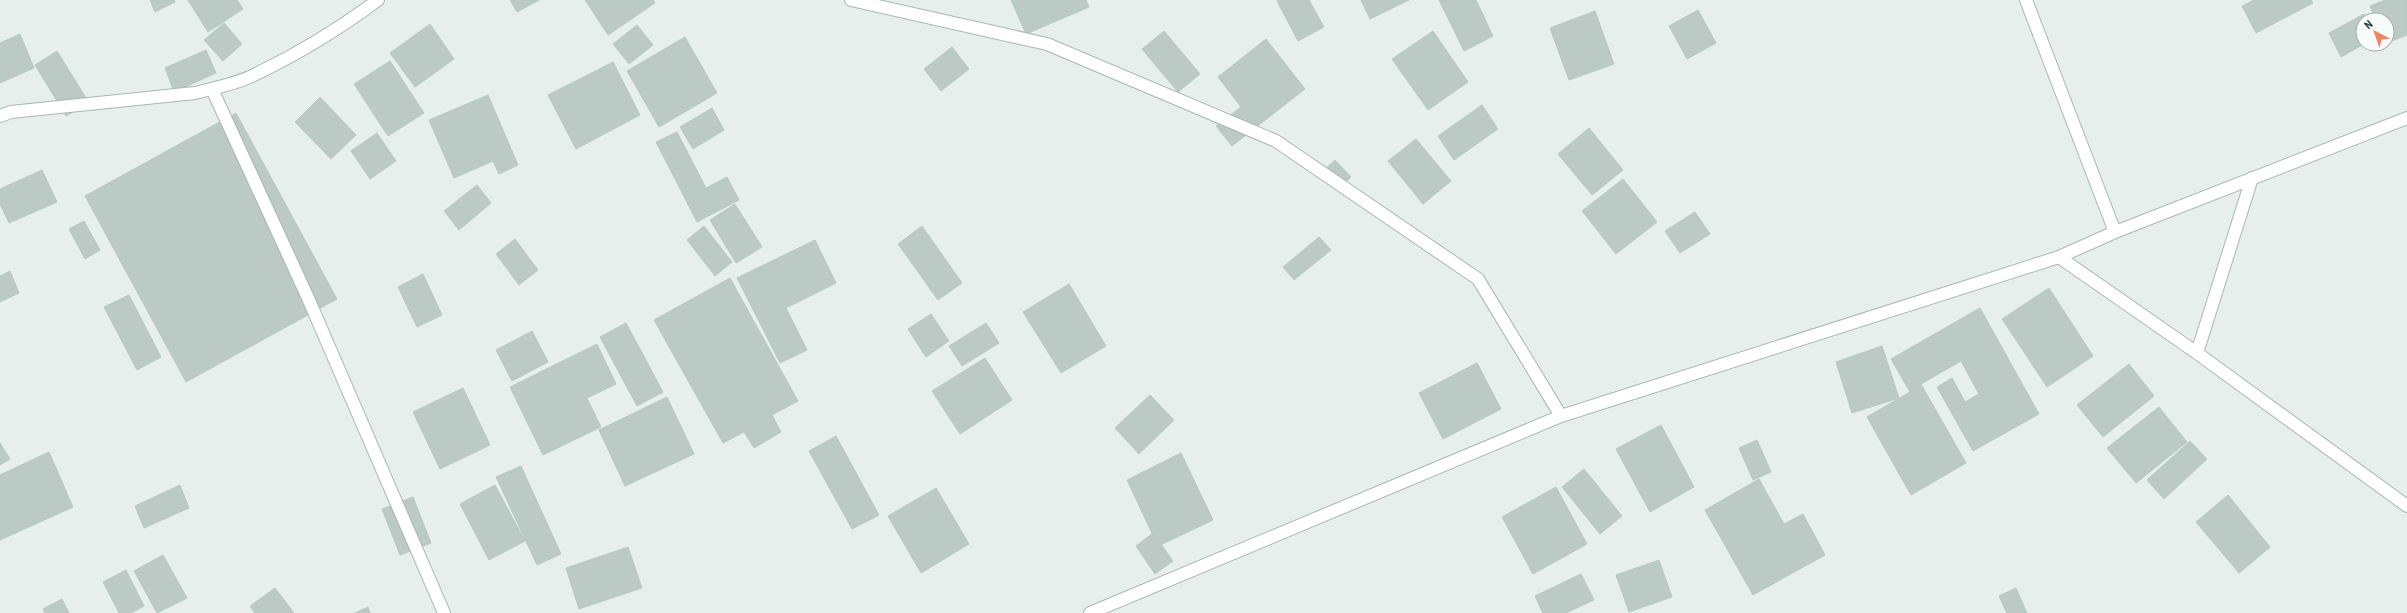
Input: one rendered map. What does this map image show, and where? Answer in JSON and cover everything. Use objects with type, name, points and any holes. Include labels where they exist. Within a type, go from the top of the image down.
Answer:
[{"type":"street","points":[[0,116],[11,112],[195,93],[212,89],[253,76],[342,27],[378,0]]},
{"type":"street","points":[[850,0],[1046,44],[1276,141],[1478,279],[1561,416]]},
{"type":"street","points":[[2026,0],[2115,232]]},
{"type":"street","points":[[212,89],[311,305],[444,613]]},
{"type":"street","points":[[1090,613],[1561,416],[2059,257],[2115,232],[2407,118]]},
{"type":"street","points":[[2196,353],[2252,178]]},
{"type":"street","points":[[2059,257],[2196,353],[2407,506]]},
{"type":"building","points":[[150,0],[174,0],[175,2],[155,12]]},
{"type":"building","points":[[188,0],[237,0],[243,9],[208,32]]},
{"type":"building","points":[[510,0],[539,0],[517,12]]},
{"type":"building","points":[[585,0],[653,0],[655,3],[608,35]]},
{"type":"building","points":[[1011,0],[1086,0],[1089,7],[1026,34]]},
{"type":"building","points":[[1309,0],[1324,27],[1298,41],[1277,1]]},
{"type":"building","points":[[1361,0],[1409,0],[1370,19]]},
{"type":"building","points":[[1439,0],[1476,0],[1493,36],[1464,51]]},
{"type":"building","points":[[2254,0],[2311,0],[2313,3],[2256,33],[2242,6]]},
{"type":"building","points":[[2385,0],[2407,0],[2407,35],[2395,40],[2395,12],[2373,12],[2370,6]]},
{"type":"building","points":[[1698,10],[1716,43],[1687,59],[1669,26]]},
{"type":"building","points":[[1595,11],[1614,64],[1569,80],[1550,28]]},
{"type":"building","points":[[2355,19],[2355,49],[2341,57],[2329,33]]},
{"type":"building","points":[[224,23],[242,44],[223,61],[204,40]]},
{"type":"building","points":[[430,24],[454,59],[415,87],[390,53]]},
{"type":"building","points":[[637,25],[653,45],[629,64],[613,44]]},
{"type":"building","points":[[1164,31],[1200,74],[1178,92],[1142,49]]},
{"type":"building","points":[[1433,31],[1468,82],[1428,110],[1392,59]]},
{"type":"building","points":[[20,34],[34,68],[0,83],[0,43]]},
{"type":"building","points":[[685,37],[717,93],[659,127],[627,71]]},
{"type":"building","points":[[1266,39],[1305,89],[1232,146],[1216,126],[1241,107],[1218,77]]},
{"type":"building","points":[[952,47],[969,69],[941,91],[924,69]]},
{"type":"building","points":[[206,50],[216,73],[174,92],[165,68]]},
{"type":"building","points":[[57,51],[89,103],[66,116],[35,65]]},
{"type":"building","points":[[390,61],[424,113],[388,136],[354,84]]},
{"type":"building","points":[[613,62],[640,115],[576,149],[548,95]]},
{"type":"building","points":[[488,95],[518,165],[499,174],[493,161],[454,178],[429,120]]},
{"type":"building","points":[[320,97],[356,135],[331,159],[295,122]]},
{"type":"building","points":[[1482,105],[1498,129],[1454,160],[1438,136]]},
{"type":"building","points":[[712,108],[724,130],[693,149],[680,127]]},
{"type":"building","points":[[236,113],[337,299],[186,382],[85,196]]},
{"type":"building","points":[[1589,128],[1623,170],[1592,195],[1558,154]]},
{"type":"building","points":[[677,132],[706,188],[727,177],[739,200],[697,222],[656,142]]},
{"type":"building","points":[[377,133],[396,161],[370,179],[351,151]]},
{"type":"building","points":[[1416,139],[1451,181],[1423,204],[1388,161]]},
{"type":"building","points":[[1335,160],[1351,177],[1338,189],[1322,172]]},
{"type":"building","points":[[42,170],[57,202],[9,223],[0,204],[0,189]]},
{"type":"building","points":[[1623,179],[1657,222],[1616,254],[1582,211]]},
{"type":"building","points":[[477,185],[491,203],[459,230],[444,211]]},
{"type":"building","points":[[735,204],[762,247],[736,263],[710,220]]},
{"type":"building","points":[[1695,212],[1710,234],[1680,253],[1665,231]]},
{"type":"building","points":[[84,221],[100,250],[85,259],[69,229]]},
{"type":"building","points":[[704,226],[732,262],[715,276],[687,240]]},
{"type":"building","points":[[922,226],[962,283],[938,300],[898,244]]},
{"type":"building","points":[[1319,237],[1331,250],[1294,280],[1283,267]]},
{"type":"building","points":[[515,239],[538,270],[519,285],[496,254]]},
{"type":"building","points":[[815,240],[836,283],[786,308],[807,350],[780,363],[737,278]]},
{"type":"building","points":[[10,271],[19,293],[0,302],[0,276]]},
{"type":"building","points":[[423,274],[442,315],[417,327],[398,287]]},
{"type":"building","points":[[730,278],[798,401],[772,415],[781,432],[754,448],[744,432],[723,443],[654,320]]},
{"type":"building","points":[[1069,284],[1106,346],[1061,373],[1023,312]]},
{"type":"building","points":[[2049,288],[2093,356],[2047,387],[2002,319]]},
{"type":"building","points":[[129,295],[161,357],[137,370],[104,307]]},
{"type":"building","points":[[1980,308],[2039,414],[1973,451],[1937,387],[1952,378],[1965,402],[1979,394],[1961,361],[1921,384],[1966,463],[1911,495],[1867,417],[1910,392],[1891,359]]},
{"type":"building","points":[[931,314],[949,341],[926,357],[908,329]]},
{"type":"building","points":[[626,323],[663,392],[637,406],[600,337]]},
{"type":"building","points":[[986,323],[999,343],[962,366],[949,346]]},
{"type":"building","points":[[532,331],[548,362],[512,381],[496,350]]},
{"type":"building","points":[[597,344],[616,384],[587,398],[601,427],[543,455],[510,387]]},
{"type":"building","points":[[1882,346],[1899,398],[1852,413],[1836,362]]},
{"type":"building","points":[[985,358],[1012,400],[960,434],[932,391]]},
{"type":"building","points":[[1477,363],[1501,409],[1443,439],[1419,393]]},
{"type":"building","points":[[2129,364],[2154,396],[2103,437],[2077,405]]},
{"type":"building","points":[[463,388],[490,445],[440,469],[413,412]]},
{"type":"building","points":[[1150,395],[1174,420],[1139,454],[1115,428]]},
{"type":"building","points":[[667,397],[694,454],[625,486],[599,430]]},
{"type":"building","points":[[2159,407],[2187,442],[2136,483],[2107,448]]},
{"type":"building","points":[[1661,425],[1694,487],[1650,512],[1616,449]]},
{"type":"building","points":[[836,436],[879,515],[852,529],[809,451]]},
{"type":"building","points":[[1757,440],[1771,472],[1753,480],[1739,448]]},
{"type":"building","points":[[2190,441],[2207,459],[2164,499],[2147,480]]},
{"type":"building","points":[[0,443],[10,459],[0,465]]},
{"type":"building","points":[[49,452],[73,507],[0,540],[0,475]]},
{"type":"building","points":[[1181,453],[1213,520],[1158,546],[1127,480]]},
{"type":"building","points":[[521,466],[561,554],[537,565],[496,477]]},
{"type":"building","points":[[1584,469],[1622,516],[1600,534],[1562,487]]},
{"type":"building","points":[[1759,479],[1784,524],[1803,514],[1825,555],[1753,595],[1705,510]]},
{"type":"building","points":[[180,485],[189,508],[144,528],[135,506]]},
{"type":"building","points":[[495,485],[525,541],[489,560],[460,504]]},
{"type":"building","points":[[1556,487],[1587,544],[1533,574],[1502,517]]},
{"type":"building","points":[[936,488],[969,544],[921,573],[888,516]]},
{"type":"building","points":[[2228,495],[2270,547],[2239,573],[2196,522]]},
{"type":"building","points":[[413,497],[431,543],[400,555],[382,509]]},
{"type":"building","points":[[1153,533],[1173,561],[1155,574],[1136,546]]},
{"type":"building","points":[[628,547],[642,588],[579,609],[566,568]]},
{"type":"building","points":[[163,555],[187,598],[157,613],[134,571]]},
{"type":"building","points":[[1659,560],[1672,597],[1629,612],[1616,575]]},
{"type":"building","points":[[126,570],[144,606],[131,613],[119,613],[103,582]]},
{"type":"building","points":[[1581,574],[1594,600],[1566,613],[1543,613],[1535,596]]},
{"type":"building","points":[[275,588],[294,613],[255,613],[250,606]]},
{"type":"building","points":[[2016,588],[2027,613],[2007,613],[1999,596]]},
{"type":"building","points":[[62,599],[69,613],[45,613],[43,609]]},
{"type":"building","points":[[368,607],[370,613],[355,613]]}]
